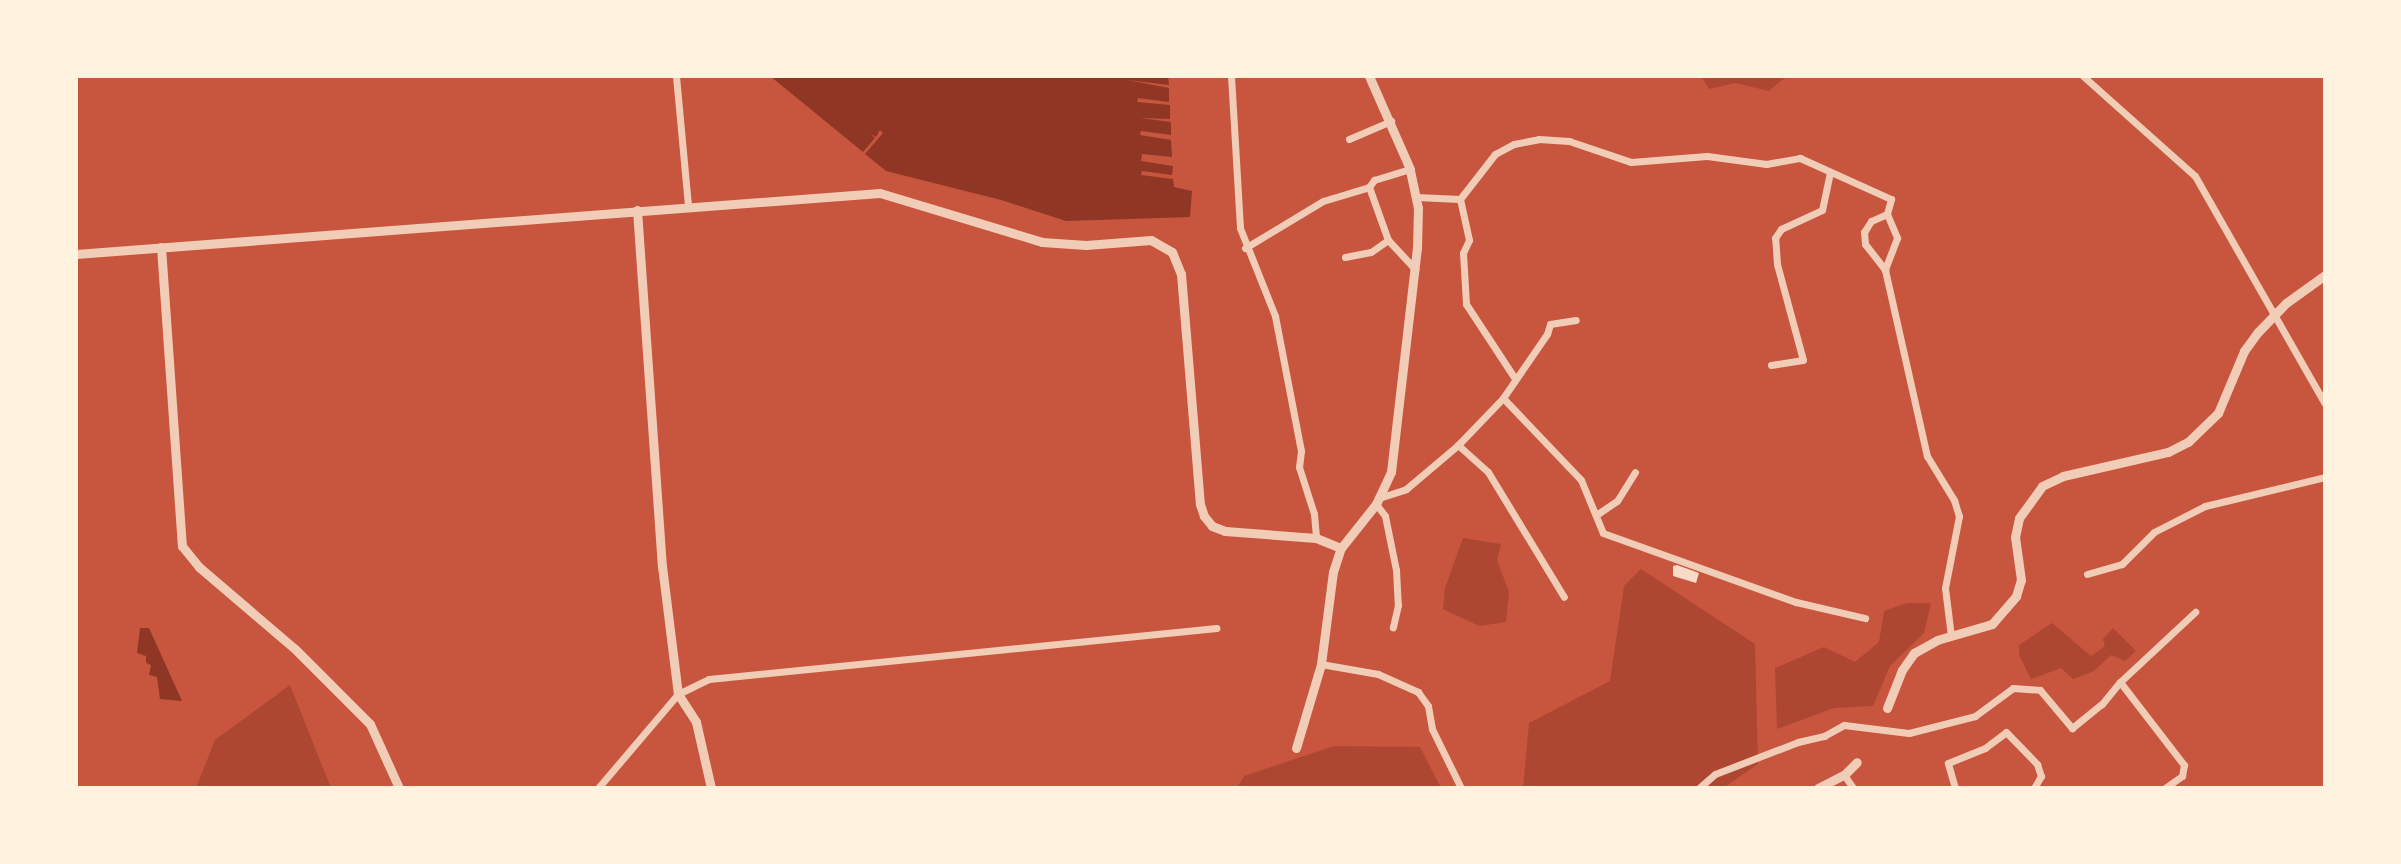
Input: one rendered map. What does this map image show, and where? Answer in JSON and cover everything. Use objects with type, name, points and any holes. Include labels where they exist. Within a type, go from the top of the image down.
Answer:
[{"type":"street","points":[[676,76],[688,206]]},
{"type":"street","points":[[1231,76],[1240,228],[1245,248],[1275,316],[1301,451],[1299,467],[1314,514],[1316,538]]},
{"type":"street","points":[[1296,748],[1321,664],[1333,572],[1341,548],[1378,501],[1391,472],[1415,269],[1416,197],[1410,169],[1369,76]]},
{"type":"street","points":[[2083,76],[2195,176],[2276,313],[2325,404]]},
{"type":"street","points":[[1349,139],[1367,136],[1391,121]]},
{"type":"street","points":[[1460,199],[1495,154],[1514,144],[1539,139],[1569,141],[1631,162],[1707,156],[1766,164],[1800,158],[1891,199],[1887,214],[1897,238],[1885,270]]},
{"type":"street","points":[[1245,248],[1323,201],[1369,187],[1374,180],[1410,169]]},
{"type":"street","points":[[1771,365],[1803,360],[1777,264],[1775,238],[1781,229],[1822,210],[1830,173]]},
{"type":"street","points":[[1369,187],[1388,240],[1415,269]]},
{"type":"street","points":[[76,254],[880,193],[1042,242],[1086,245],[1138,240],[1161,244],[1172,252],[1181,274],[1200,504],[1204,516],[1212,526],[1225,531],[1316,538],[1341,548]]},
{"type":"street","points":[[1416,197],[1460,199]]},
{"type":"street","points":[[1460,199],[1469,240],[1463,253],[1466,304],[1514,377]]},
{"type":"street","points":[[637,210],[662,566],[678,694],[696,722],[711,788]]},
{"type":"street","points":[[1887,214],[1871,221],[1864,232],[1865,244],[1885,270],[1927,456],[1959,516],[1945,588],[1951,636]]},
{"type":"street","points":[[1345,257],[1371,252],[1388,240]]},
{"type":"street","points":[[161,247],[182,546],[199,567],[295,649],[370,724],[399,788]]},
{"type":"street","points":[[1887,708],[1902,670],[1914,653],[1951,636],[1992,624],[2016,596],[2021,580],[2015,537],[2019,518],[2042,486],[2063,476],[2168,452],[2188,442],[2218,413],[2244,351],[2276,313],[2325,275]]},
{"type":"street","points":[[1378,501],[1406,489],[1458,445],[1503,398],[1514,377],[1547,334],[1550,324],[1576,320]]},
{"type":"street","points":[[1503,398],[1581,480],[1603,533],[1796,602],[1865,618]]},
{"type":"street","points":[[1458,445],[1488,472],[1564,597]]},
{"type":"street","points":[[1596,515],[1617,501],[1635,472]]},
{"type":"street","points":[[2087,574],[2122,564],[2154,532],[2205,506],[2325,477]]},
{"type":"street","points":[[1378,501],[1385,516],[1396,570],[1398,605],[1393,627]]},
{"type":"street","points":[[1699,788],[1715,774],[1798,742],[1824,736],[1844,725],[1909,733],[1975,716],[2013,688],[2040,690],[2072,728],[2093,712],[2120,682],[2195,612]]},
{"type":"street","points":[[598,788],[678,694],[709,679],[1216,628]]},
{"type":"street","points":[[1321,664],[1378,674],[1418,692],[1428,706],[1432,729],[1461,788]]},
{"type":"street","points":[[2120,682],[2184,765],[2182,776],[2165,788]]},
{"type":"street","points":[[1954,788],[1948,763],[1985,748],[2006,732],[2037,764],[2041,776],[2034,788]]},
{"type":"street","points":[[1818,788],[1844,775],[1857,762]]},
{"type":"street","points":[[1844,775],[1853,788]]},
{"type":"shaded area","points":[[770,76],[1168,76],[1169,85],[1127,80],[1169,88],[1169,102],[1138,98],[1137,102],[1170,105],[1170,119],[1140,118],[1171,122],[1171,135],[1141,131],[1140,135],[1171,140],[1172,157],[1142,154],[1141,161],[1173,166],[1172,175],[1142,171],[1141,175],[1173,179],[1174,187],[1192,191],[1190,217],[1066,221],[1001,200],[886,171],[865,154],[883,133],[880,130],[876,137],[870,134],[875,138],[863,152]]},
{"type":"shaded area","points":[[1701,76],[1787,76],[1769,91],[1735,83],[1709,89]]},
{"type":"shaded area","points":[[1463,538],[1501,544],[1497,560],[1509,592],[1506,622],[1479,626],[1443,609],[1445,588]]},
{"type":"shaded area","points":[[1641,569],[1755,644],[1758,764],[1723,788],[1523,788],[1529,723],[1610,681],[1624,586]]},
{"type":"shaded area","points":[[1907,603],[1931,603],[1924,633],[1890,666],[1873,706],[1834,708],[1777,729],[1775,668],[1824,647],[1855,662],[1879,642],[1884,611]]},
{"type":"shaded area","points":[[2052,623],[2091,656],[2105,646],[2103,639],[2113,628],[2136,651],[2125,661],[2111,655],[2094,671],[2073,679],[2061,668],[2031,679],[2019,655],[2019,645]]},
{"type":"shaded area","points":[[140,628],[149,628],[182,701],[160,699],[157,677],[149,675],[151,665],[146,663],[146,656],[137,653]]},
{"type":"shaded area","points":[[290,685],[331,788],[196,788],[215,740]]},
{"type":"shaded area","points":[[1334,746],[1420,747],[1441,788],[1237,788],[1244,776]]},
{"type":"building","points":[[1673,566],[1699,573],[1696,583],[1673,576]]}]
